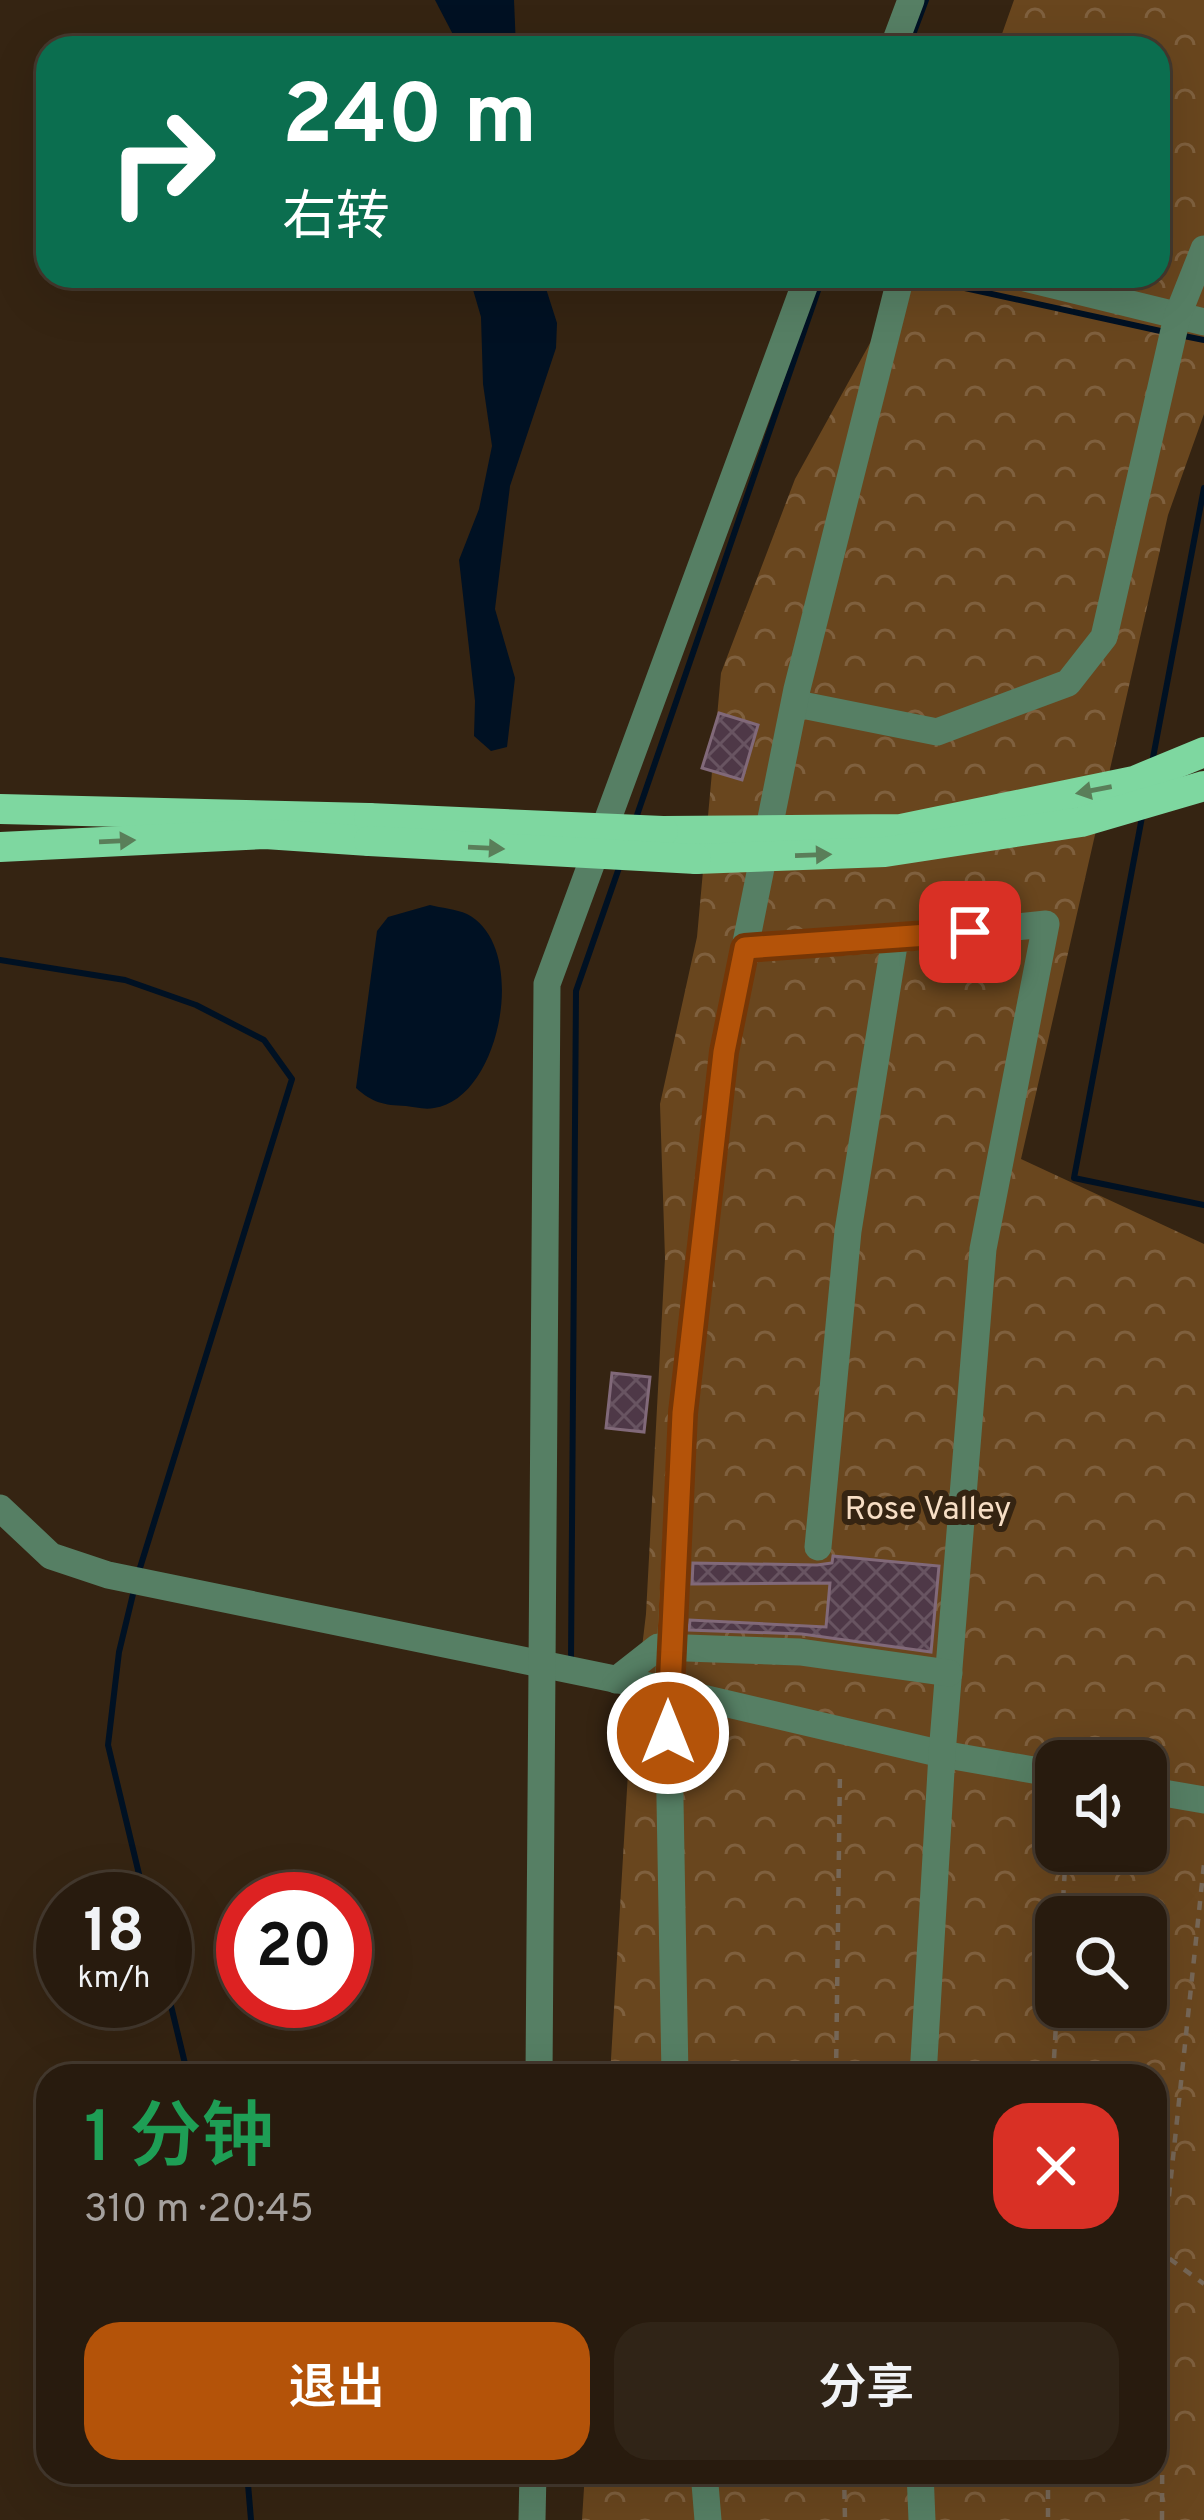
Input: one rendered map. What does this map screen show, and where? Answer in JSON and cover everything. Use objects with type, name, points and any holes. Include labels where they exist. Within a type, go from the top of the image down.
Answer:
[{"type":"main road","points":[[0,847],[369,829],[901,829],[1134,782],[1204,752]]},
{"type":"main road","points":[[0,809],[369,829],[696,859],[885,852],[1081,822],[1204,786]]},
{"type":"street","points":[[898,36],[911,0]]},
{"type":"street","points":[[807,706],[937,732],[1068,683],[1104,637],[1190,320],[1204,249]]},
{"type":"street","points":[[539,2064],[547,984],[804,288]]},
{"type":"street","points":[[674,2064],[668,1690],[683,1413],[724,1052],[797,689],[899,288]]},
{"type":"street","points":[[1064,288],[1190,320]]},
{"type":"street","points":[[745,948],[1046,924],[983,1249],[942,1754],[924,2064]]},
{"type":"street","points":[[818,1547],[848,1231],[895,939]]},
{"type":"street","points":[[0,1508],[51,1556],[107,1575],[1035,1770]]},
{"type":"street","points":[[616,1680],[658,1647],[800,1652],[949,1673]]},
{"type":"street","points":[[1167,1794],[1204,1800]]},
{"type":"street","points":[[532,2520],[533,2484]]},
{"type":"street","points":[[705,2484],[708,2520]]},
{"type":"street","points":[[920,2484],[922,2520]]},
{"type":"path","points":[[836,2064],[840,1770]]},
{"type":"path","points":[[1167,2214],[1204,1864]]},
{"type":"path","points":[[1054,2064],[1056,2028]]},
{"type":"path","points":[[1167,2255],[1204,2284]]},
{"type":"path","points":[[844,2484],[845,2520]]},
{"type":"path","points":[[1048,2484],[1048,2520]]},
{"type":"path","points":[[1162,2484],[1162,2520]]},
{"type":"green space","name":"Rose Valley","points":[[1014,0],[1204,0],[1204,414],[1168,515],[1021,1159],[1204,1244],[1204,2520],[582,2520],[584,2484],[1167,2484],[1167,2064],[611,2064],[629,1756],[646,1614],[665,1258],[660,1104],[697,937],[721,673],[795,479],[900,288],[1170,288],[1170,36],[1001,36]]},
{"type":"water","points":[[435,0],[514,0],[516,36],[454,36]]},
{"type":"water","points":[[473,288],[546,288],[557,323],[556,348],[510,486],[495,609],[515,678],[507,747],[491,751],[474,736],[475,701],[459,560],[479,509],[492,446],[483,384],[481,317]]},
{"type":"water","points":[[430,905],[467,914],[486,931],[498,957],[499,1020],[476,1078],[457,1098],[431,1109],[385,1104],[356,1088],[377,931],[388,917]]},
{"type":"building","points":[[719,713],[758,725],[742,780],[702,768]]},
{"type":"building","points":[[612,1373],[650,1377],[644,1432],[606,1428]]},
{"type":"building","points":[[833,1556],[939,1566],[931,1652],[802,1634],[689,1630],[690,1620],[826,1627],[830,1583],[692,1584],[693,1563],[817,1565],[832,1563]]},
{"type":"waterway","points":[[912,36],[926,0]]},
{"type":"waterway","points":[[636,818],[819,288]]},
{"type":"waterway","points":[[965,288],[1165,332]]},
{"type":"waterway","points":[[1184,336],[1204,340]]},
{"type":"waterway","points":[[1152,763],[1204,488]]},
{"type":"waterway","points":[[1142,817],[1074,1178],[1204,1205]]},
{"type":"waterway","points":[[571,1660],[576,991],[620,865]]},
{"type":"waterway","points":[[0,960],[125,980],[196,1005],[264,1040],[292,1079],[139,1571]]},
{"type":"waterway","points":[[134,1590],[119,1652],[108,1745],[139,1872]]},
{"type":"waterway","points":[[176,2028],[185,2064]]},
{"type":"waterway","points":[[248,2484],[251,2520]]},
{"type":"route","points":[[668,1733],[683,1413],[724,1052],[745,948],[970,932]]}]
